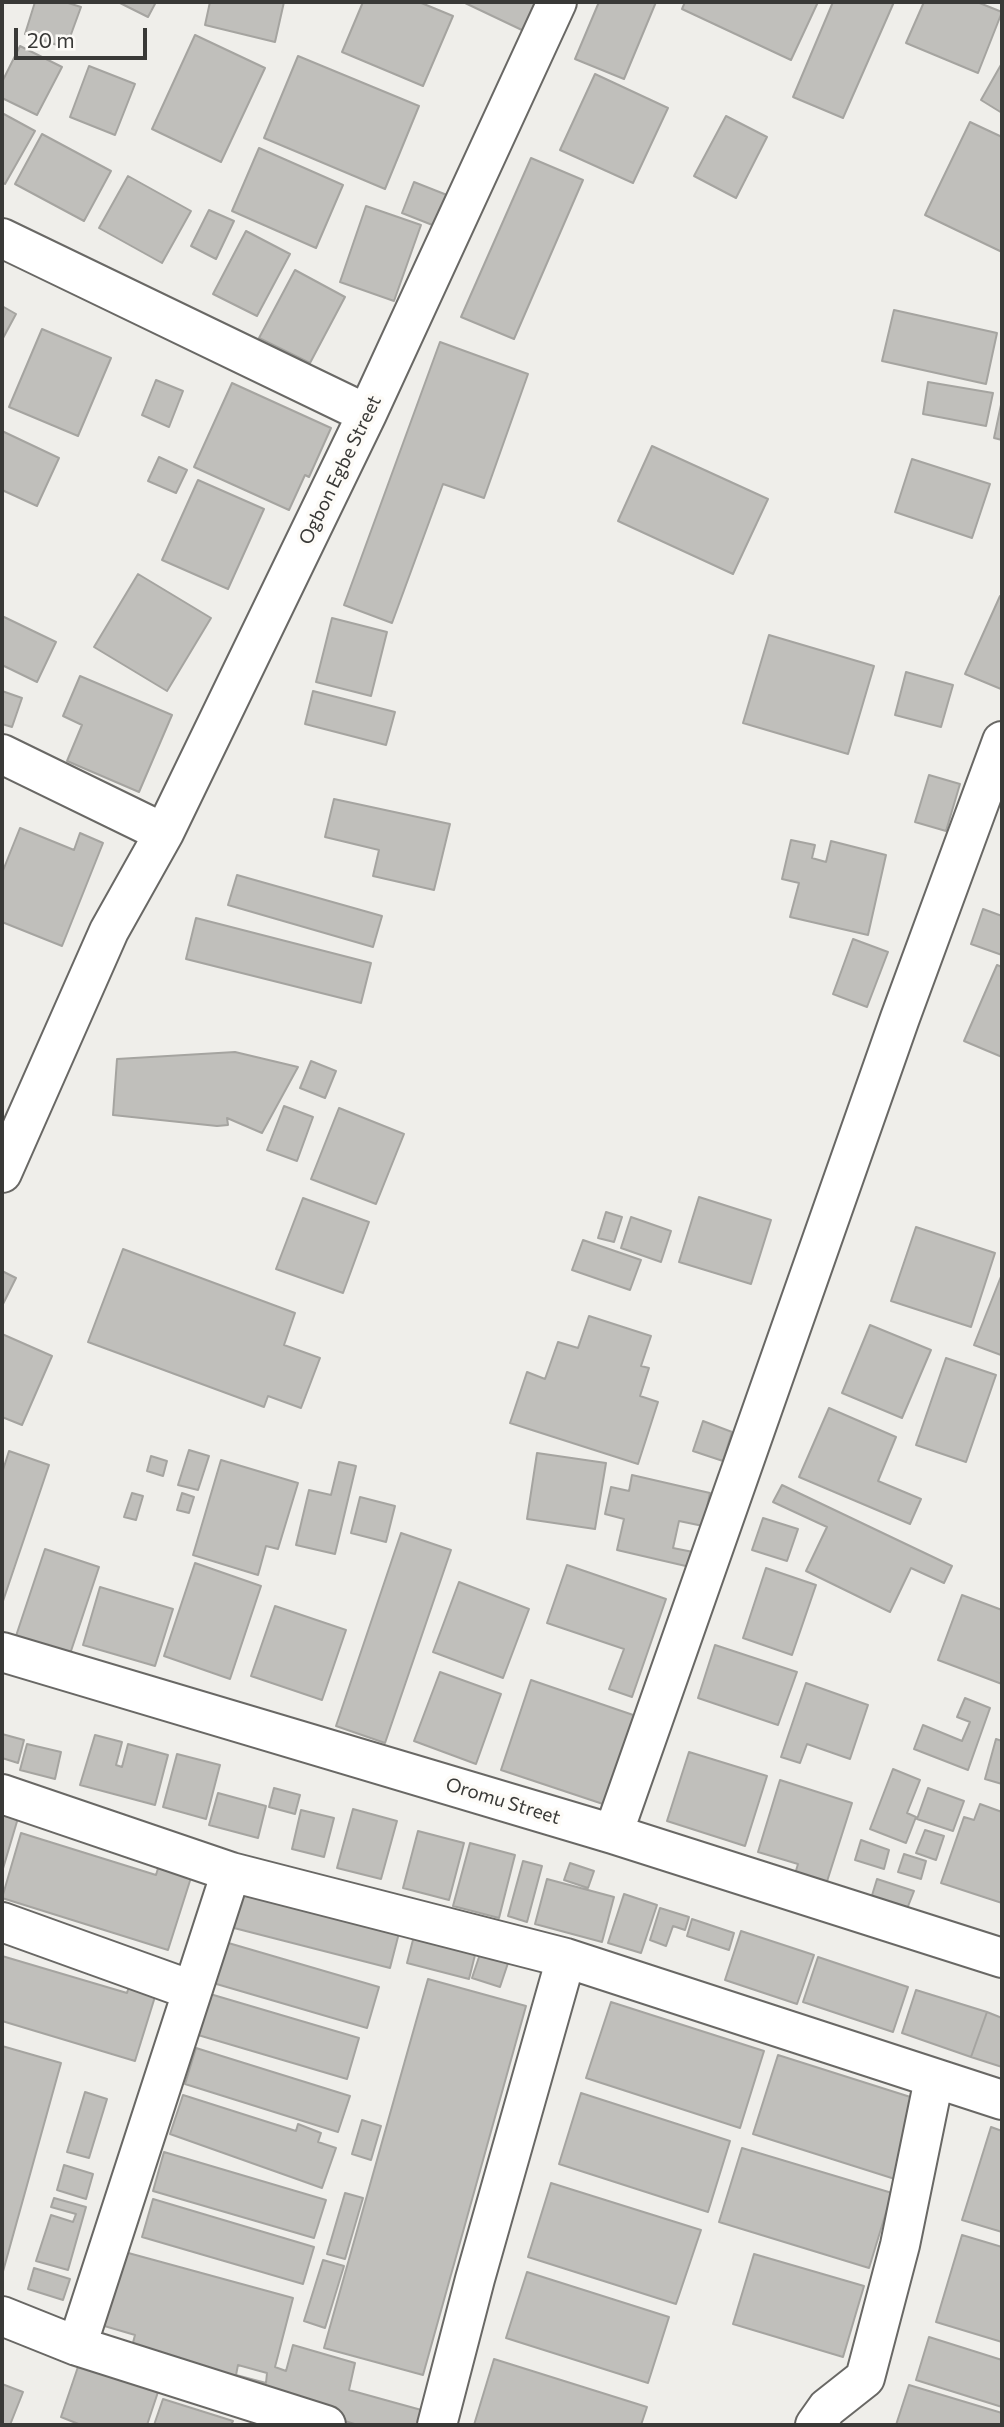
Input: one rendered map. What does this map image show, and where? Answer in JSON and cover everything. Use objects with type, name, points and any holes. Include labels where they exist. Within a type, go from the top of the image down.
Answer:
[{"type":"street","name":"Ogbon Egbe Street","points":[[2,1173],[61,1045],[109,931],[164,833],[367,414],[557,2]]},
{"type":"street","points":[[2,238],[367,414]]},
{"type":"street","points":[[613,1834],[900,1017],[1002,741]]},
{"type":"street","points":[[2,754],[164,833]]},
{"type":"street","name":"Oromu Street","points":[[2,1652],[613,1834],[1002,1958]]},
{"type":"street","points":[[2,1794],[231,1872],[566,1958],[1002,2101]]},
{"type":"street","points":[[78,2346],[231,1872]]},
{"type":"street","points":[[2,1922],[191,1990]]},
{"type":"street","points":[[437,2425],[475,2279],[566,1958]]},
{"type":"street","points":[[815,2425],[827,2408],[865,2378],[900,2245],[934,2079]]},
{"type":"street","points":[[2,2316],[78,2346],[326,2425]]},
{"type":"building","points":[[35,2],[65,2],[81,7],[66,48],[25,34]]},
{"type":"building","points":[[118,2],[156,2],[148,17]]},
{"type":"building","points":[[210,2],[284,2],[275,42],[205,25]]},
{"type":"building","points":[[363,2],[419,2],[453,16],[423,86],[342,52]]},
{"type":"building","points":[[463,2],[532,2],[537,4],[524,31]]},
{"type":"building","points":[[599,2],[656,2],[624,79],[575,59]]},
{"type":"building","points":[[685,2],[818,2],[791,60],[682,9]]},
{"type":"building","points":[[833,2],[894,2],[843,118],[793,97]]},
{"type":"building","points":[[924,2],[977,2],[1002,12],[978,73],[906,43]]},
{"type":"building","points":[[195,35],[265,68],[221,162],[152,129]]},
{"type":"building","points":[[20,46],[62,67],[37,115],[2,98],[2,82]]},
{"type":"building","points":[[298,56],[419,106],[385,189],[264,138]]},
{"type":"building","points":[[1002,63],[1002,113],[981,100]]},
{"type":"building","points":[[89,66],[135,84],[115,135],[70,117]]},
{"type":"building","points":[[595,74],[668,108],[633,183],[560,150]]},
{"type":"building","points":[[2,113],[35,131],[5,184],[2,182]]},
{"type":"building","points":[[726,116],[767,137],[736,198],[694,176]]},
{"type":"building","points":[[970,122],[1002,137],[1002,252],[925,215]]},
{"type":"building","points":[[42,134],[111,171],[84,221],[15,184]]},
{"type":"building","points":[[259,148],[343,185],[316,248],[232,211]]},
{"type":"building","points":[[531,158],[583,180],[514,339],[461,317]]},
{"type":"building","points":[[128,176],[191,211],[162,263],[99,228]]},
{"type":"building","points":[[414,182],[452,197],[440,228],[402,213]]},
{"type":"building","points":[[366,206],[421,225],[394,301],[340,282]]},
{"type":"building","points":[[209,210],[234,221],[216,259],[191,246]]},
{"type":"building","points":[[246,231],[290,254],[257,316],[213,294]]},
{"type":"building","points":[[295,270],[345,297],[310,363],[259,338]]},
{"type":"building","points":[[2,306],[16,314],[2,340]]},
{"type":"building","points":[[894,310],[997,333],[986,384],[882,361]]},
{"type":"building","points":[[42,329],[111,358],[78,436],[9,407]]},
{"type":"building","points":[[440,342],[528,374],[484,498],[443,484],[392,623],[344,605]]},
{"type":"building","points":[[156,380],[183,391],[169,427],[142,415]]},
{"type":"building","points":[[928,382],[993,393],[986,426],[923,414]]},
{"type":"building","points":[[232,383],[331,428],[309,477],[305,475],[289,510],[194,467]]},
{"type":"building","points":[[1002,400],[1002,440],[994,438]]},
{"type":"building","points":[[2,431],[59,458],[37,506],[2,490]]},
{"type":"building","points":[[652,446],[768,499],[733,574],[618,521]]},
{"type":"building","points":[[159,457],[187,470],[176,493],[148,481]]},
{"type":"building","points":[[912,459],[990,484],[972,538],[895,512]]},
{"type":"building","points":[[198,480],[264,509],[228,589],[162,560]]},
{"type":"building","points":[[138,574],[211,618],[167,691],[94,647]]},
{"type":"building","points":[[1000,596],[1002,597],[1001,689],[965,674]]},
{"type":"building","points":[[2,616],[56,642],[37,682],[2,665]]},
{"type":"building","points":[[332,618],[387,632],[371,696],[316,682]]},
{"type":"building","points":[[769,635],[874,666],[848,754],[743,723]]},
{"type":"building","points":[[906,672],[953,685],[941,727],[895,715]]},
{"type":"building","points":[[80,676],[172,715],[139,792],[67,761],[82,725],[63,716]]},
{"type":"building","points":[[2,691],[22,698],[12,727],[2,724]]},
{"type":"building","points":[[313,691],[395,712],[386,745],[305,724]]},
{"type":"building","points":[[929,775],[960,784],[946,831],[915,822]]},
{"type":"building","points":[[334,799],[450,824],[434,890],[373,876],[379,850],[325,837]]},
{"type":"building","points":[[20,828],[74,850],[80,833],[103,843],[62,946],[2,922],[2,873]]},
{"type":"building","points":[[791,840],[815,845],[812,858],[826,862],[831,841],[886,855],[868,935],[790,917],[799,883],[782,879]]},
{"type":"building","points":[[237,875],[382,916],[373,947],[228,905]]},
{"type":"building","points":[[983,909],[1002,916],[1002,955],[971,944]]},
{"type":"building","points":[[196,918],[371,963],[361,1003],[186,959]]},
{"type":"building","points":[[853,939],[888,952],[867,1007],[833,994]]},
{"type":"building","points":[[997,965],[1002,967],[1002,1057],[964,1041]]},
{"type":"building","points":[[235,1052],[298,1067],[262,1133],[227,1118],[228,1125],[217,1126],[113,1115],[117,1059]]},
{"type":"building","points":[[311,1061],[336,1071],[325,1098],[300,1088]]},
{"type":"building","points":[[284,1106],[313,1117],[297,1161],[267,1150]]},
{"type":"building","points":[[339,1108],[404,1134],[376,1204],[311,1179]]},
{"type":"building","points":[[699,1197],[771,1220],[751,1284],[679,1262]]},
{"type":"building","points":[[303,1198],[369,1222],[343,1293],[276,1269]]},
{"type":"building","points":[[606,1212],[622,1217],[614,1242],[598,1238]]},
{"type":"building","points":[[631,1217],[671,1231],[661,1262],[621,1248]]},
{"type":"building","points":[[916,1227],[995,1253],[971,1327],[891,1301]]},
{"type":"building","points":[[583,1240],[641,1260],[630,1290],[572,1270]]},
{"type":"building","points":[[123,1249],[295,1313],[284,1345],[320,1358],[301,1408],[268,1396],[264,1407],[88,1342]]},
{"type":"building","points":[[2,1271],[16,1278],[2,1306]]},
{"type":"building","points":[[1002,1274],[1002,1351],[1001,1355],[974,1345]]},
{"type":"building","points":[[589,1316],[651,1336],[641,1366],[649,1368],[640,1396],[658,1402],[638,1464],[510,1423],[527,1372],[545,1379],[558,1342],[578,1348]]},
{"type":"building","points":[[870,1325],[931,1350],[902,1418],[842,1393]]},
{"type":"building","points":[[2,1334],[52,1356],[22,1425],[2,1417]]},
{"type":"building","points":[[946,1358],[996,1375],[966,1462],[916,1445]]},
{"type":"building","points":[[829,1408],[896,1437],[878,1481],[921,1499],[910,1524],[799,1477]]},
{"type":"building","points":[[703,1421],[732,1432],[723,1461],[693,1451]]},
{"type":"building","points":[[189,1450],[209,1456],[198,1490],[178,1485]]},
{"type":"building","points":[[9,1451],[49,1465],[2,1604],[2,1473]]},
{"type":"building","points":[[537,1453],[606,1463],[595,1529],[527,1519]]},
{"type":"building","points":[[151,1456],[167,1461],[163,1476],[147,1471]]},
{"type":"building","points":[[221,1460],[298,1483],[278,1549],[266,1546],[258,1575],[193,1555]]},
{"type":"building","points":[[339,1462],[356,1466],[335,1554],[296,1545],[309,1490],[331,1495]]},
{"type":"building","points":[[632,1475],[710,1493],[703,1526],[679,1521],[673,1548],[693,1552],[690,1567],[617,1550],[624,1519],[605,1514],[611,1487],[629,1491]]},
{"type":"building","points":[[782,1485],[952,1566],[944,1583],[911,1568],[890,1612],[806,1571],[827,1527],[773,1502]]},
{"type":"building","points":[[132,1493],[143,1496],[136,1520],[124,1517]]},
{"type":"building","points":[[182,1493],[194,1497],[189,1513],[177,1510]]},
{"type":"building","points":[[360,1497],[395,1506],[386,1542],[351,1533]]},
{"type":"building","points":[[763,1518],[798,1529],[787,1561],[752,1550]]},
{"type":"building","points":[[401,1533],[451,1550],[385,1743],[336,1726]]},
{"type":"building","points":[[45,1549],[99,1567],[67,1663],[13,1645]]},
{"type":"building","points":[[195,1563],[261,1586],[230,1679],[164,1656]]},
{"type":"building","points":[[567,1565],[666,1599],[632,1697],[609,1689],[624,1649],[547,1623]]},
{"type":"building","points":[[766,1568],[816,1585],[792,1655],[743,1638]]},
{"type":"building","points":[[459,1582],[529,1609],[503,1678],[433,1652]]},
{"type":"building","points":[[100,1587],[173,1609],[155,1666],[83,1645]]},
{"type":"building","points":[[962,1595],[1002,1610],[1002,1684],[938,1660]]},
{"type":"building","points":[[275,1606],[346,1630],[322,1700],[251,1676]]},
{"type":"building","points":[[715,1645],[797,1672],[778,1725],[698,1698]]},
{"type":"building","points":[[440,1672],[501,1694],[476,1764],[414,1741]]},
{"type":"building","points":[[531,1680],[639,1717],[609,1806],[501,1770]]},
{"type":"building","points":[[806,1683],[868,1705],[850,1759],[807,1744],[800,1763],[781,1757]]},
{"type":"building","points":[[965,1698],[990,1708],[968,1770],[914,1749],[923,1725],[962,1741],[970,1722],[957,1717]]},
{"type":"building","points":[[2,1734],[24,1740],[18,1763],[2,1758]]},
{"type":"building","points":[[95,1735],[122,1742],[116,1765],[122,1767],[128,1744],[168,1755],[155,1805],[80,1785]]},
{"type":"building","points":[[996,1739],[1002,1741],[1002,1784],[985,1779]]},
{"type":"building","points":[[27,1744],[61,1752],[55,1779],[20,1770]]},
{"type":"building","points":[[689,1752],[767,1776],[745,1846],[667,1821]]},
{"type":"building","points":[[177,1754],[220,1765],[206,1819],[163,1807]]},
{"type":"building","points":[[893,1769],[920,1780],[907,1813],[916,1817],[906,1843],[870,1829]]},
{"type":"building","points":[[780,1780],[852,1803],[823,1894],[792,1884],[798,1864],[758,1852]]},
{"type":"building","points":[[274,1788],[300,1795],[295,1814],[269,1807]]},
{"type":"building","points":[[928,1788],[964,1801],[953,1831],[917,1819]]},
{"type":"building","points":[[218,1793],[266,1806],[258,1838],[209,1825]]},
{"type":"building","points":[[980,1804],[1002,1812],[1002,1903],[941,1883],[964,1817],[974,1820]]},
{"type":"building","points":[[353,1809],[397,1821],[381,1879],[337,1868]]},
{"type":"building","points":[[301,1810],[334,1818],[324,1857],[292,1849]]},
{"type":"building","points":[[2,1813],[18,1818],[2,1872]]},
{"type":"building","points":[[925,1830],[944,1836],[936,1860],[916,1853]]},
{"type":"building","points":[[418,1831],[464,1843],[449,1900],[403,1888]]},
{"type":"building","points":[[21,1833],[156,1875],[162,1855],[195,1865],[168,1950],[2,1898]]},
{"type":"building","points":[[861,1840],[889,1850],[884,1869],[855,1860]]},
{"type":"building","points":[[470,1843],[515,1855],[499,1918],[453,1906]]},
{"type":"building","points":[[904,1854],[926,1861],[921,1879],[898,1872]]},
{"type":"building","points":[[523,1861],[542,1866],[527,1922],[508,1916]]},
{"type":"building","points":[[570,1863],[594,1871],[588,1888],[564,1880]]},
{"type":"building","points":[[547,1879],[614,1897],[602,1942],[535,1924]]},
{"type":"building","points":[[877,1879],[914,1891],[905,1914],[870,1902]]},
{"type":"building","points":[[243,1888],[400,1929],[390,1968],[234,1928]]},
{"type":"building","points":[[624,1894],[657,1905],[641,1953],[608,1943]]},
{"type":"building","points":[[660,1908],[689,1917],[685,1930],[673,1926],[666,1946],[650,1940]]},
{"type":"building","points":[[692,1919],[734,1933],[729,1950],[687,1936]]},
{"type":"building","points":[[741,1931],[814,1955],[797,2004],[725,1980]]},
{"type":"building","points":[[415,1932],[477,1947],[469,1979],[407,1963]]},
{"type":"building","points":[[225,1942],[379,1987],[367,2028],[213,1983]]},
{"type":"building","points":[[482,1948],[510,1957],[500,1987],[472,1978]]},
{"type":"building","points":[[2,1956],[127,1993],[131,1980],[158,1987],[135,2061],[2,2021]]},
{"type":"building","points":[[818,1957],[908,1987],[893,2032],[803,2002]]},
{"type":"building","points":[[428,1979],[526,2006],[423,2375],[324,2348]]},
{"type":"building","points":[[916,1990],[987,2012],[971,2057],[902,2033]]},
{"type":"building","points":[[210,1994],[359,2038],[347,2079],[198,2035]]},
{"type":"building","points":[[611,2002],[764,2051],[740,2128],[586,2078]]},
{"type":"building","points":[[987,2012],[1002,2018],[1002,2067],[971,2057]]},
{"type":"building","points":[[2,2046],[61,2063],[2,2275]]},
{"type":"building","points":[[196,2048],[350,2096],[338,2132],[185,2084]]},
{"type":"building","points":[[778,2055],[923,2101],[898,2180],[753,2134]]},
{"type":"building","points":[[85,2092],[107,2099],[89,2158],[67,2152]]},
{"type":"building","points":[[581,2093],[730,2141],[708,2212],[559,2164]]},
{"type":"building","points":[[183,2095],[296,2131],[298,2124],[321,2133],[318,2142],[336,2148],[322,2188],[170,2134]]},
{"type":"building","points":[[362,2120],[381,2126],[371,2160],[352,2154]]},
{"type":"building","points":[[991,2127],[1002,2131],[1002,2232],[962,2220]]},
{"type":"building","points":[[742,2148],[892,2193],[869,2268],[719,2222]]},
{"type":"building","points":[[164,2152],[326,2200],[314,2238],[153,2191]]},
{"type":"building","points":[[64,2165],[93,2174],[86,2199],[57,2190]]},
{"type":"building","points":[[551,2183],[701,2230],[676,2304],[528,2257]]},
{"type":"building","points":[[345,2193],[363,2198],[345,2259],[327,2254]]},
{"type":"building","points":[[54,2198],[86,2207],[68,2270],[36,2261],[51,2215],[73,2222],[76,2214],[51,2207]]},
{"type":"building","points":[[153,2199],[314,2247],[303,2284],[142,2237]]},
{"type":"building","points":[[962,2235],[1002,2247],[1002,2342],[936,2322]]},
{"type":"building","points":[[121,2251],[293,2298],[275,2367],[286,2371],[293,2345],[355,2363],[349,2390],[425,2411],[421,2425],[358,2425],[129,2358],[135,2335],[101,2325]],"holes":[[[238,2365],[267,2373],[266,2383],[236,2375]]]},
{"type":"building","points":[[754,2254],[864,2286],[843,2357],[733,2324]]},
{"type":"building","points":[[323,2260],[344,2266],[325,2328],[304,2321]]},
{"type":"building","points":[[34,2268],[70,2279],[63,2300],[28,2289]]},
{"type":"building","points":[[527,2272],[669,2317],[648,2383],[506,2338]]},
{"type":"building","points":[[929,2337],[1002,2360],[1002,2407],[916,2380]]},
{"type":"building","points":[[82,2355],[161,2383],[147,2425],[81,2425],[61,2417]]},
{"type":"building","points":[[494,2359],[647,2407],[641,2425],[474,2425]]},
{"type":"building","points":[[2,2384],[23,2392],[10,2425],[2,2425]]},
{"type":"building","points":[[909,2385],[1002,2413],[1002,2425],[896,2425]]},
{"type":"building","points":[[163,2399],[233,2421],[231,2425],[154,2425]]}]
